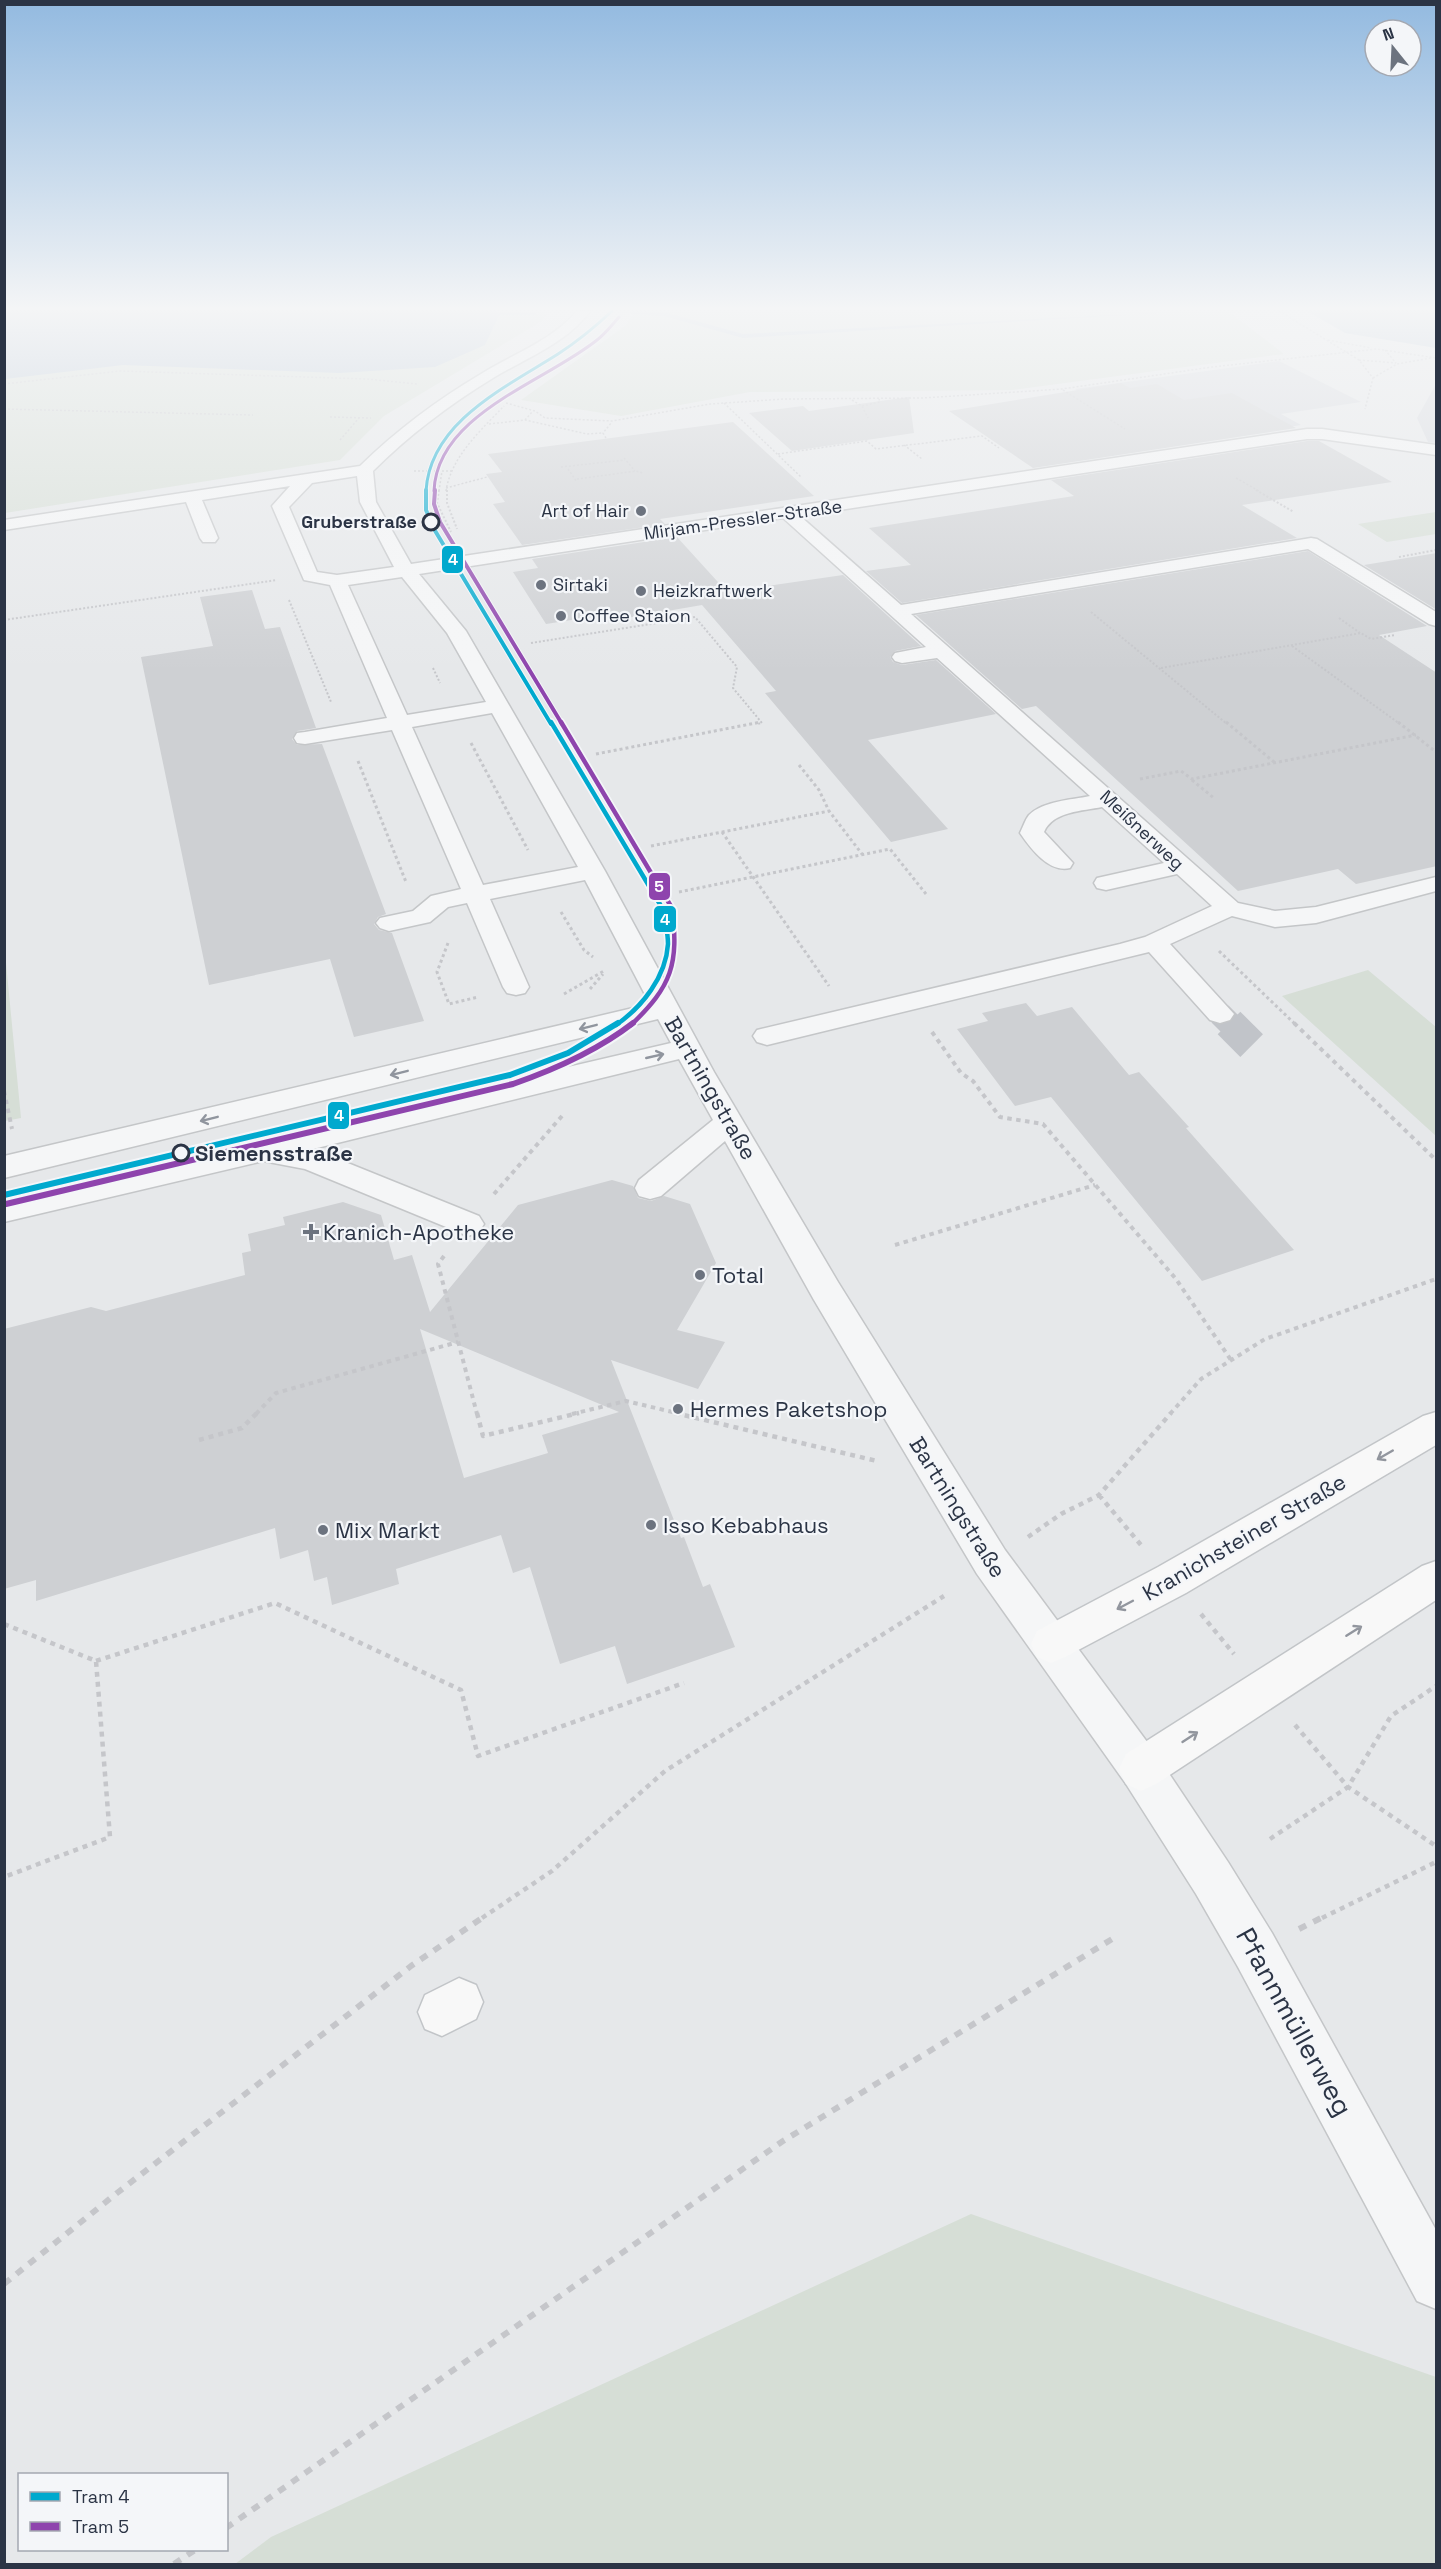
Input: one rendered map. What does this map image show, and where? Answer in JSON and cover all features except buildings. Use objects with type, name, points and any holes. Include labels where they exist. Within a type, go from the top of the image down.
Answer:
[{"type":"main road","name":"Kranichsteiner Straße","points":[[1051,1644],[1172,1580],[1437,1427]]},
{"type":"main road","points":[[1141,1769],[1437,1579]]},
{"type":"street","points":[[4,525],[305,481],[365,470],[387,446],[406,431]]},
{"type":"street","name":"Mirjam-Pressler-Straße","points":[[310,576],[337,581],[1306,434],[1322,434],[1437,450]]},
{"type":"street","name":"Bartningstraße","points":[[365,470],[368,502],[398,560],[456,631],[596,877],[666,1010],[826,1292],[991,1562],[1141,1769]]},
{"type":"street","points":[[305,481],[280,506],[310,576]]},
{"type":"street","points":[[192,497],[209,538]]},
{"type":"street","name":"Meißnerweg","points":[[788,514],[1229,908],[1275,919],[1316,915],[1437,884]]},
{"type":"street","points":[[896,611],[1311,543],[1437,620]]},
{"type":"street","points":[[337,581],[516,987]]},
{"type":"street","points":[[902,657],[941,651]]},
{"type":"street","points":[[305,738],[499,706]]},
{"type":"street","points":[[1061,863],[1032,833],[1038,819],[1056,810],[1102,794]]},
{"type":"street","points":[[1106,884],[1181,866]]},
{"type":"street","points":[[388,923],[421,916],[440,902],[478,901],[596,877]]},
{"type":"street","points":[[767,1036],[1155,942],[1229,908]]},
{"type":"street","points":[[1155,942],[1220,1014]]},
{"type":"street","points":[[4,1167],[666,1010]]},
{"type":"street","points":[[4,1211],[688,1048]]},
{"type":"street","points":[[650,1188],[730,1121]]},
{"type":"street","points":[[260,1151],[310,1159],[468,1224]]},
{"type":"street","name":"Pfannmüllerweg","points":[[1141,1769],[1255,1950],[1437,2282]]},
{"type":"path","points":[[476,560],[458,531],[447,503],[446,488],[447,480],[466,448],[482,431]]},
{"type":"path","points":[[574,431],[586,434],[603,433],[606,438]]},
{"type":"path","points":[[753,431],[825,499],[823,501],[828,508]]},
{"type":"path","points":[[1129,431],[1167,455]]},
{"type":"path","points":[[1322,434],[1328,431]]},
{"type":"path","points":[[772,458],[867,441],[876,449],[982,436],[1005,453]]},
{"type":"path","points":[[903,445],[907,448]]},
{"type":"path","points":[[561,467],[568,468],[625,459],[636,471]]},
{"type":"path","points":[[788,465],[794,464]]},
{"type":"path","points":[[568,468],[577,480],[636,471],[643,473]]},
{"type":"path","points":[[414,471],[453,471]]},
{"type":"path","points":[[442,471],[437,503],[453,536]]},
{"type":"path","points":[[446,488],[487,477]]},
{"type":"path","points":[[4,620],[310,576]]},
{"type":"path","points":[[281,580],[334,710],[357,707],[366,728],[370,741],[354,752],[415,907],[440,902],[453,932],[437,972],[449,1004],[516,987]]},
{"type":"path","points":[[1090,612],[1274,762]]},
{"type":"path","points":[[531,644],[695,617],[737,667],[734,688],[762,723],[596,754]]},
{"type":"path","points":[[1339,618],[1371,639],[1404,633]]},
{"type":"path","points":[[1161,668],[1361,633]]},
{"type":"path","points":[[1291,646],[1437,752]]},
{"type":"path","points":[[1192,779],[1416,735]]},
{"type":"path","points":[[799,765],[819,790],[829,811],[863,855]]},
{"type":"path","points":[[1102,794],[1181,771],[1215,799]]},
{"type":"path","points":[[651,846],[829,811]]},
{"type":"path","points":[[722,832],[850,1016]]},
{"type":"path","points":[[679,892],[890,849],[926,894]]},
{"type":"path","points":[[1193,926],[1437,1161]]},
{"type":"path","points":[[911,1002],[961,1073],[973,1081],[1000,1117],[1043,1124],[1176,1279],[1231,1360]]},
{"type":"path","points":[[4,1091],[12,1132]]},
{"type":"path","points":[[522,1160],[534,1148]]},
{"type":"path","points":[[895,1245],[1095,1185]]},
{"type":"path","points":[[445,1255],[438,1264],[483,1436],[626,1401],[842,1451],[938,1478]]},
{"type":"path","points":[[1026,1538],[1061,1514],[1099,1495],[1201,1379],[1264,1339],[1437,1279]]},
{"type":"path","points":[[199,1440],[242,1428],[276,1393],[458,1342]]},
{"type":"path","points":[[1099,1495],[1144,1548]]},
{"type":"path","points":[[4,2284],[117,2193],[411,1966],[552,1871],[665,1771],[944,1596]]},
{"type":"path","points":[[4,1624],[96,1661],[275,1603],[460,1690],[478,1756],[684,1683]]},
{"type":"path","points":[[1198,1611],[1235,1655]]},
{"type":"path","points":[[4,1877],[110,1837],[96,1661]]},
{"type":"path","points":[[1270,1839],[1348,1787],[1391,1716],[1437,1686]]},
{"type":"path","points":[[1287,1715],[1348,1787],[1437,1846]]},
{"type":"path","points":[[1255,1950],[1437,1862]]},
{"type":"path","points":[[228,2527],[783,2140],[1117,1936]]},
{"type":"path","points":[[174,2565],[194,2551]]},
{"type":"shaded area","points":[[5,431],[369,431],[340,460],[5,513]]},
{"type":"shaded area","points":[[1144,431],[1262,431],[1167,445]]},
{"type":"shaded area","points":[[1423,431],[1436,431],[1436,443],[1428,442]]},
{"type":"shaded area","points":[[1436,512],[1436,534],[1387,542],[1358,524]]},
{"type":"shaded area","points":[[4,942],[21,1118],[5,1121],[4,1121]]},
{"type":"shaded area","points":[[1368,970],[1436,1027],[1436,1136],[1282,996]]},
{"type":"shaded area","points":[[971,2214],[1436,2377],[1436,2564],[235,2564],[271,2537]]},
{"type":"tunnel","points":[[1220,1014],[1254,1048]]},
{"type":"tram line","name":"4","points":[[4,1195],[510,1075],[568,1053],[597,1038],[623,1020],[645,998],[661,973],[668,944],[664,911],[429,520],[425,505],[427,471],[441,442],[452,431]]},
{"type":"tram line","name":"5","points":[[6,1204],[513,1084],[574,1060],[604,1044],[632,1024],[654,1001],[670,974],[677,943],[672,908],[438,517],[434,504],[435,476],[446,451],[463,431]]},
{"type":"place","name":"Art of Hair","points":[[641,511]]},
{"type":"place","name":"Gruberstraße","points":[[431,522]]},
{"type":"place","name":"Sirtaki","points":[[541,585]]},
{"type":"place","name":"Heizkraftwerk","points":[[641,591]]},
{"type":"place","name":"Coffee Staion","points":[[561,616]]},
{"type":"place","name":"Siemensstraße","points":[[181,1153]]},
{"type":"place","name":"Kranich-Apotheke","points":[[311,1232]]},
{"type":"place","name":"Total","points":[[700,1275]]},
{"type":"place","name":"Hermes Paketshop","points":[[678,1409]]},
{"type":"place","name":"Isso Kebabhaus","points":[[651,1525]]},
{"type":"place","name":"Mix Markt","points":[[323,1530]]}]
